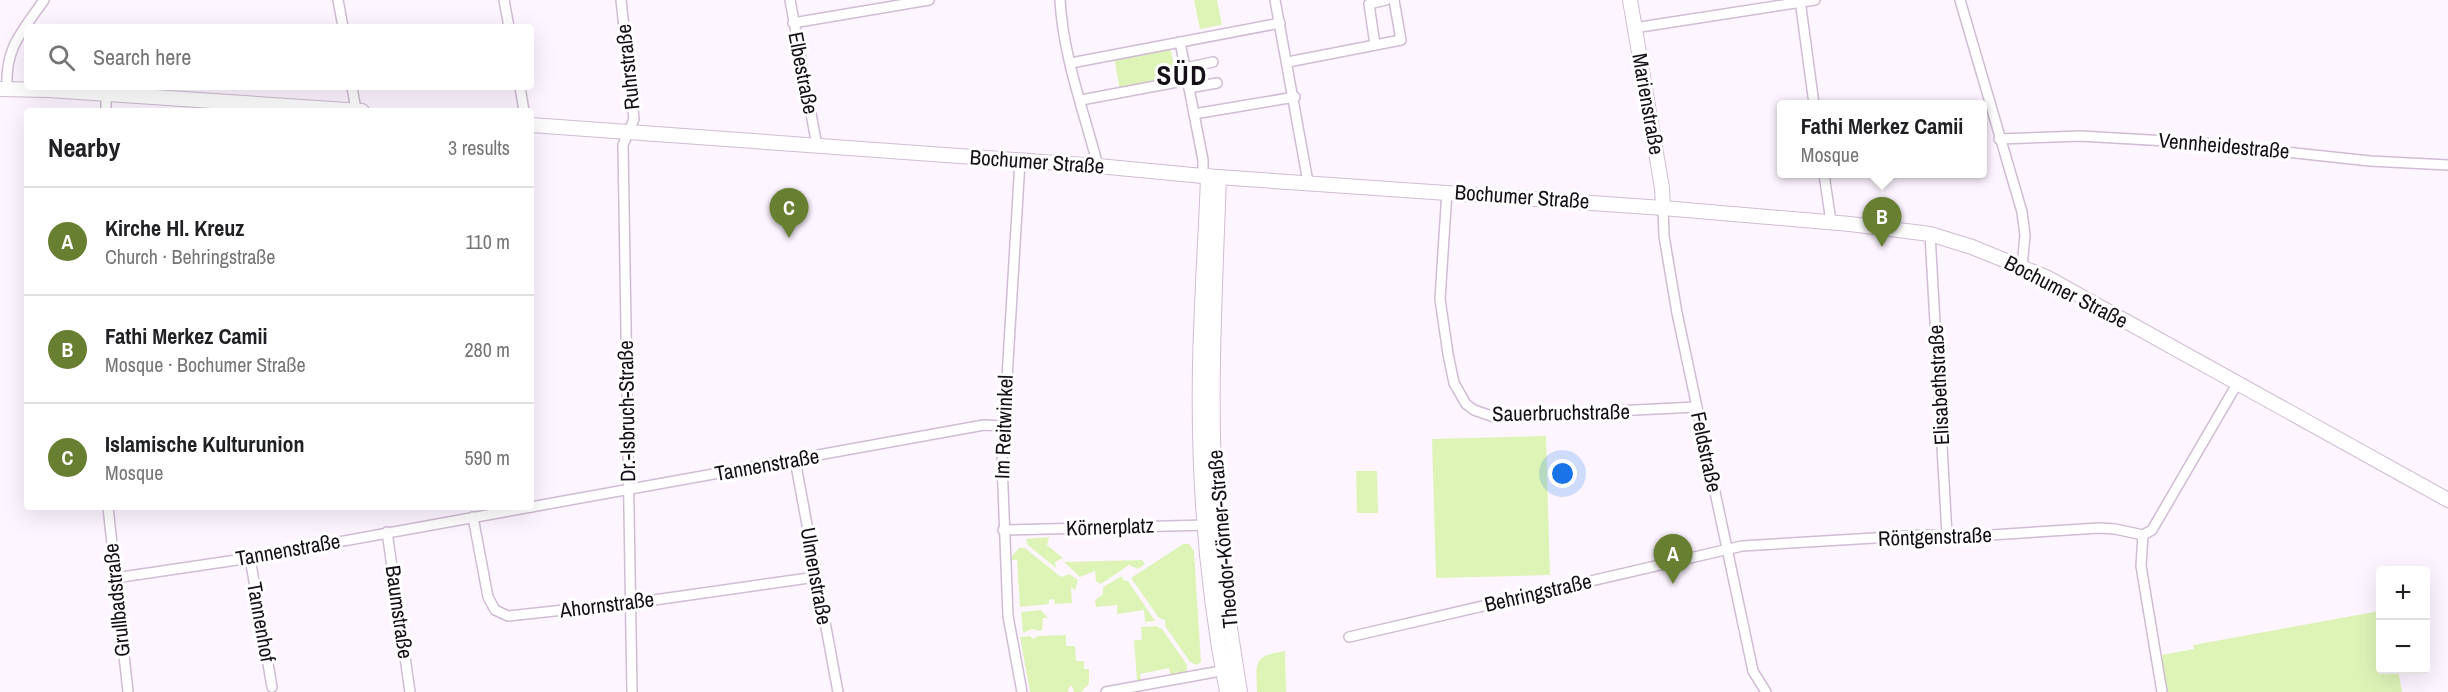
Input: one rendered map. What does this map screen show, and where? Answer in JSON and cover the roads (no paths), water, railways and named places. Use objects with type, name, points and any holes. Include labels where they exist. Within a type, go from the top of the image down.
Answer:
[{"type":"main road","name":"Marienstraße","points":[[1630,0],[1662,188],[1663,208]]},
{"type":"main road","points":[[4,88],[24,89]]},
{"type":"main road","points":[[38,90],[325,108]]},
{"type":"main road","name":"Bochumer Straße","points":[[534,125],[1210,176],[1447,191],[1831,222],[1930,234],[1972,247],[2048,278],[2448,500]]},
{"type":"main road","name":"Theodor-Körner-Straße","points":[[1210,176],[1207,386],[1211,592],[1227,692]]},
{"type":"main road","name":"Theodor-Körner-Straße","points":[[1211,525],[1240,692]]},
{"type":"street","points":[[28,24],[44,0]]},
{"type":"street","points":[[338,0],[342,24]]},
{"type":"street","points":[[504,0],[508,24]]},
{"type":"street","name":"Ruhrstraße","points":[[621,0],[634,119],[628,132]]},
{"type":"street","name":"Elbestraße","points":[[790,0],[817,146]]},
{"type":"street","points":[[793,23],[924,0]]},
{"type":"street","points":[[1060,0],[1063,28],[1071,63],[1098,166]]},
{"type":"street","points":[[1275,0],[1308,182]]},
{"type":"street","points":[[1375,45],[1369,3],[1386,0]]},
{"type":"street","points":[[1288,62],[1401,40],[1394,0]]},
{"type":"street","points":[[1634,28],[1815,0]]},
{"type":"street","points":[[1960,0],[2022,212],[2025,235],[2022,267]]},
{"type":"street","points":[[1800,1],[1813,100]]},
{"type":"street","points":[[1071,63],[1280,23]]},
{"type":"street","points":[[4,88],[10,52],[24,31]]},
{"type":"street","points":[[1180,42],[1203,160],[1210,176]]},
{"type":"street","points":[[1185,68],[1213,62]]},
{"type":"street","points":[[1081,100],[1176,82],[1217,83]]},
{"type":"street","points":[[353,90],[356,108]]},
{"type":"street","points":[[520,90],[524,108]]},
{"type":"street","points":[[106,94],[106,108]]},
{"type":"street","points":[[1194,114],[1294,97]]},
{"type":"street","name":"Dr.-Isbruch-Straße","points":[[628,132],[623,146],[632,692]]},
{"type":"street","name":"Vennheidestraße","points":[[1999,139],[2080,136],[2202,143],[2370,161],[2448,165]]},
{"type":"street","name":"Im Reitwinkel","points":[[1020,161],[1003,426],[1003,531],[1008,616],[1022,692]]},
{"type":"street","points":[[1825,178],[1831,222]]},
{"type":"street","name":"Sauerbruchstraße","points":[[1447,191],[1440,299],[1454,384],[1466,404],[1474,410],[1494,417],[1696,407]]},
{"type":"street","name":"Feldstraße","points":[[1663,208],[1664,236],[1672,288],[1696,407],[1753,671],[1766,692]]},
{"type":"street","name":"Elisabethstraße","points":[[1930,234],[1947,535]]},
{"type":"street","points":[[2162,692],[2141,566],[2143,535],[2152,530],[2237,384]]},
{"type":"street","name":"Tannenstraße","points":[[534,506],[984,425],[1003,426]]},
{"type":"street","name":"Ulmenstraße","points":[[795,460],[838,692]]},
{"type":"street","name":"Grullbadstraße","points":[[108,510],[128,692]]},
{"type":"street","name":"Tannenstraße","points":[[115,578],[250,558],[514,510]]},
{"type":"street","name":"Ahornstraße","points":[[474,517],[488,597],[495,610],[501,614],[515,616],[816,577]]},
{"type":"street","name":"Körnerplatz","points":[[1003,531],[1211,525]]},
{"type":"street","name":"Röntgenstraße","points":[[1727,549],[1742,546],[1924,535],[1969,537],[2099,528],[2143,535]]},
{"type":"street","name":"Baumstraße","points":[[387,532],[411,692]]},
{"type":"street","name":"Behringstraße","points":[[1349,637],[1727,549]]},
{"type":"street","name":"Tannenhof","points":[[250,558],[272,687]]},
{"type":"street","points":[[1106,692],[1215,672]]},
{"type":"place","name":"Islamische Kulturunion","points":[[789,238]]},
{"type":"place","name":"Fathi Merkez Camii","points":[[1882,247]]},
{"type":"place","name":"Kirche Hl. Kreuz","points":[[1673,584]]},
{"type":"district","name":"SÜD","points":[[1182,76]]}]
